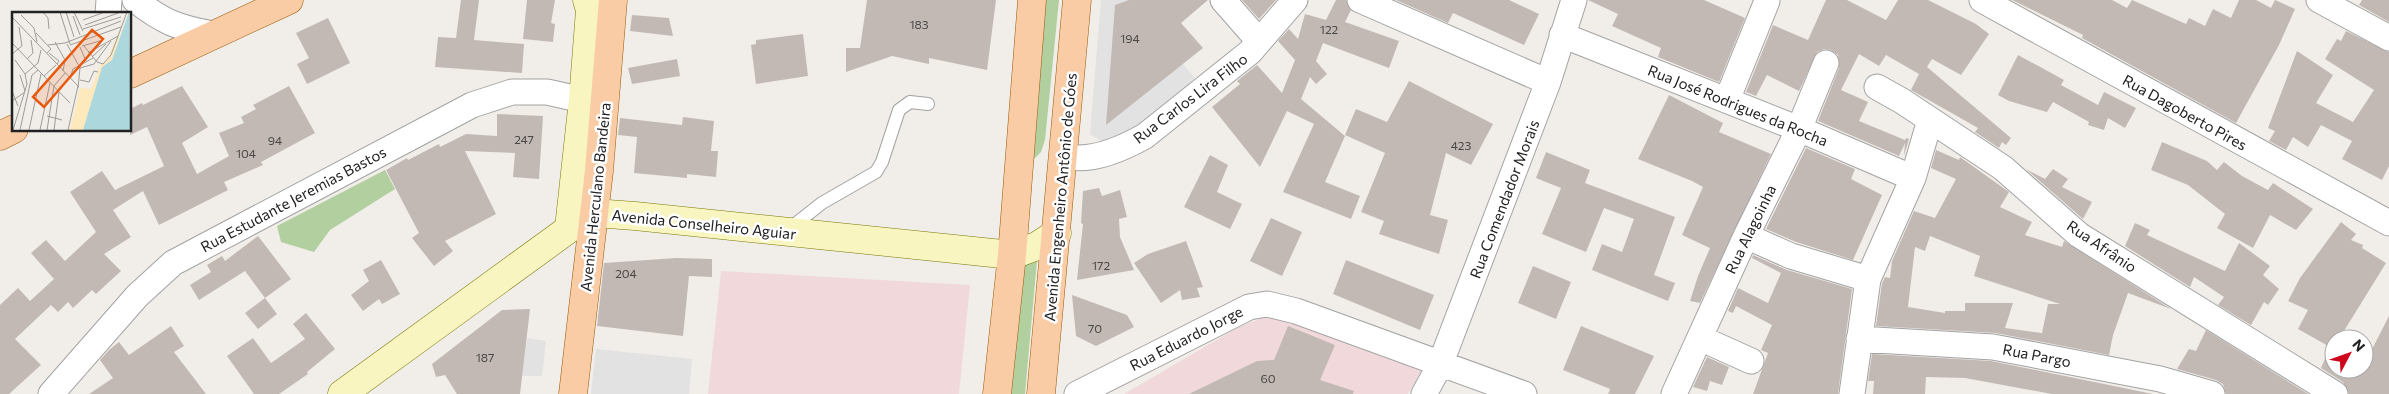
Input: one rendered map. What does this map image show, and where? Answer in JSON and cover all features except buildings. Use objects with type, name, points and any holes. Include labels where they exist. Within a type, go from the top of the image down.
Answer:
[{"type":"main road","points":[[131,74],[289,0]]},
{"type":"main road","points":[[997,394],[1012,255],[1032,0]]},
{"type":"main road","name":"Avenida Engenheiro Antônio de Góes","points":[[1041,394],[1058,233],[1077,0]]},
{"type":"main road","name":"Avenida Herculano Bandeira","points":[[569,228],[596,3]]},
{"type":"main road","name":"Avenida Herculano Bandeira","points":[[573,394],[594,213],[596,3]]},
{"type":"main road","points":[[0,136],[12,130]]},
{"type":"main road","name":"Avenida Conselheiro Aguiar","points":[[342,394],[535,256],[569,228],[594,213],[1012,255],[1025,252],[1058,233]]},
{"type":"street","points":[[135,0],[158,19],[186,30],[213,34]]},
{"type":"street","points":[[1223,0],[1259,41]]},
{"type":"street","name":"Rua Carlos Lira Filho","points":[[1064,156],[1075,159],[1092,157],[1131,144],[1145,136],[1250,52],[1295,0]]},
{"type":"street","points":[[1360,0],[1548,82]]},
{"type":"street","name":"Rua Comendador Morais","points":[[1424,394],[1440,365],[1548,82],[1574,0]]},
{"type":"street","name":"Rua Dagoberto Pires","points":[[1982,0],[2389,223]]},
{"type":"street","points":[[2319,0],[2389,38]]},
{"type":"street","points":[[1727,100],[1767,1]]},
{"type":"street","name":"Rua José Rodrigues da Rocha","points":[[1562,35],[1799,129],[1912,178]]},
{"type":"street","name":"Rua Alagoinha","points":[[1674,394],[1746,236],[1799,129],[1826,63]]},
{"type":"street","name":"Rua Afrânio","points":[[1877,87],[2003,168],[2079,235],[2335,394]]},
{"type":"street","name":"Rua Estudante Jeremias Bastos","points":[[51,394],[137,296],[173,263],[472,105],[512,92],[547,92],[583,100]]},
{"type":"street","points":[[1852,394],[1868,279],[1912,178],[1930,120]]},
{"type":"street","points":[[1746,236],[1791,256],[1868,279]]},
{"type":"street","name":"Rua Eduardo Jorge","points":[[1076,394],[1256,304],[1276,305],[1296,310],[1440,365],[1524,394]]},
{"type":"street","points":[[1700,338],[1751,361]]},
{"type":"street","name":"Rua Pargo","points":[[1859,338],[1993,347],[2160,379],[2212,394]]},
{"type":"lane","points":[[786,232],[822,203],[876,172],[882,162],[898,110],[910,102],[928,104]]},
{"type":"shaded area","points":[[1101,0],[1131,0],[1132,5],[1195,78],[1127,138],[1103,142],[1090,134]]},
{"type":"shaded area","points":[[721,271],[970,285],[959,394],[708,394]]},
{"type":"shaded area","points":[[1269,315],[1283,315],[1422,370],[1408,394],[1124,394],[1237,328]]},
{"type":"shaded area","points":[[527,338],[546,341],[542,376],[522,376]]},
{"type":"shaded area","points":[[596,349],[692,359],[689,394],[591,394]]},
{"type":"green space","points":[[1043,0],[1059,0],[1045,140],[1041,152],[1028,165]]},
{"type":"green space","points":[[385,170],[395,189],[330,230],[314,252],[281,242],[277,226]]},
{"type":"green space","points":[[1038,249],[1025,394],[1009,394],[1021,259]]}]
